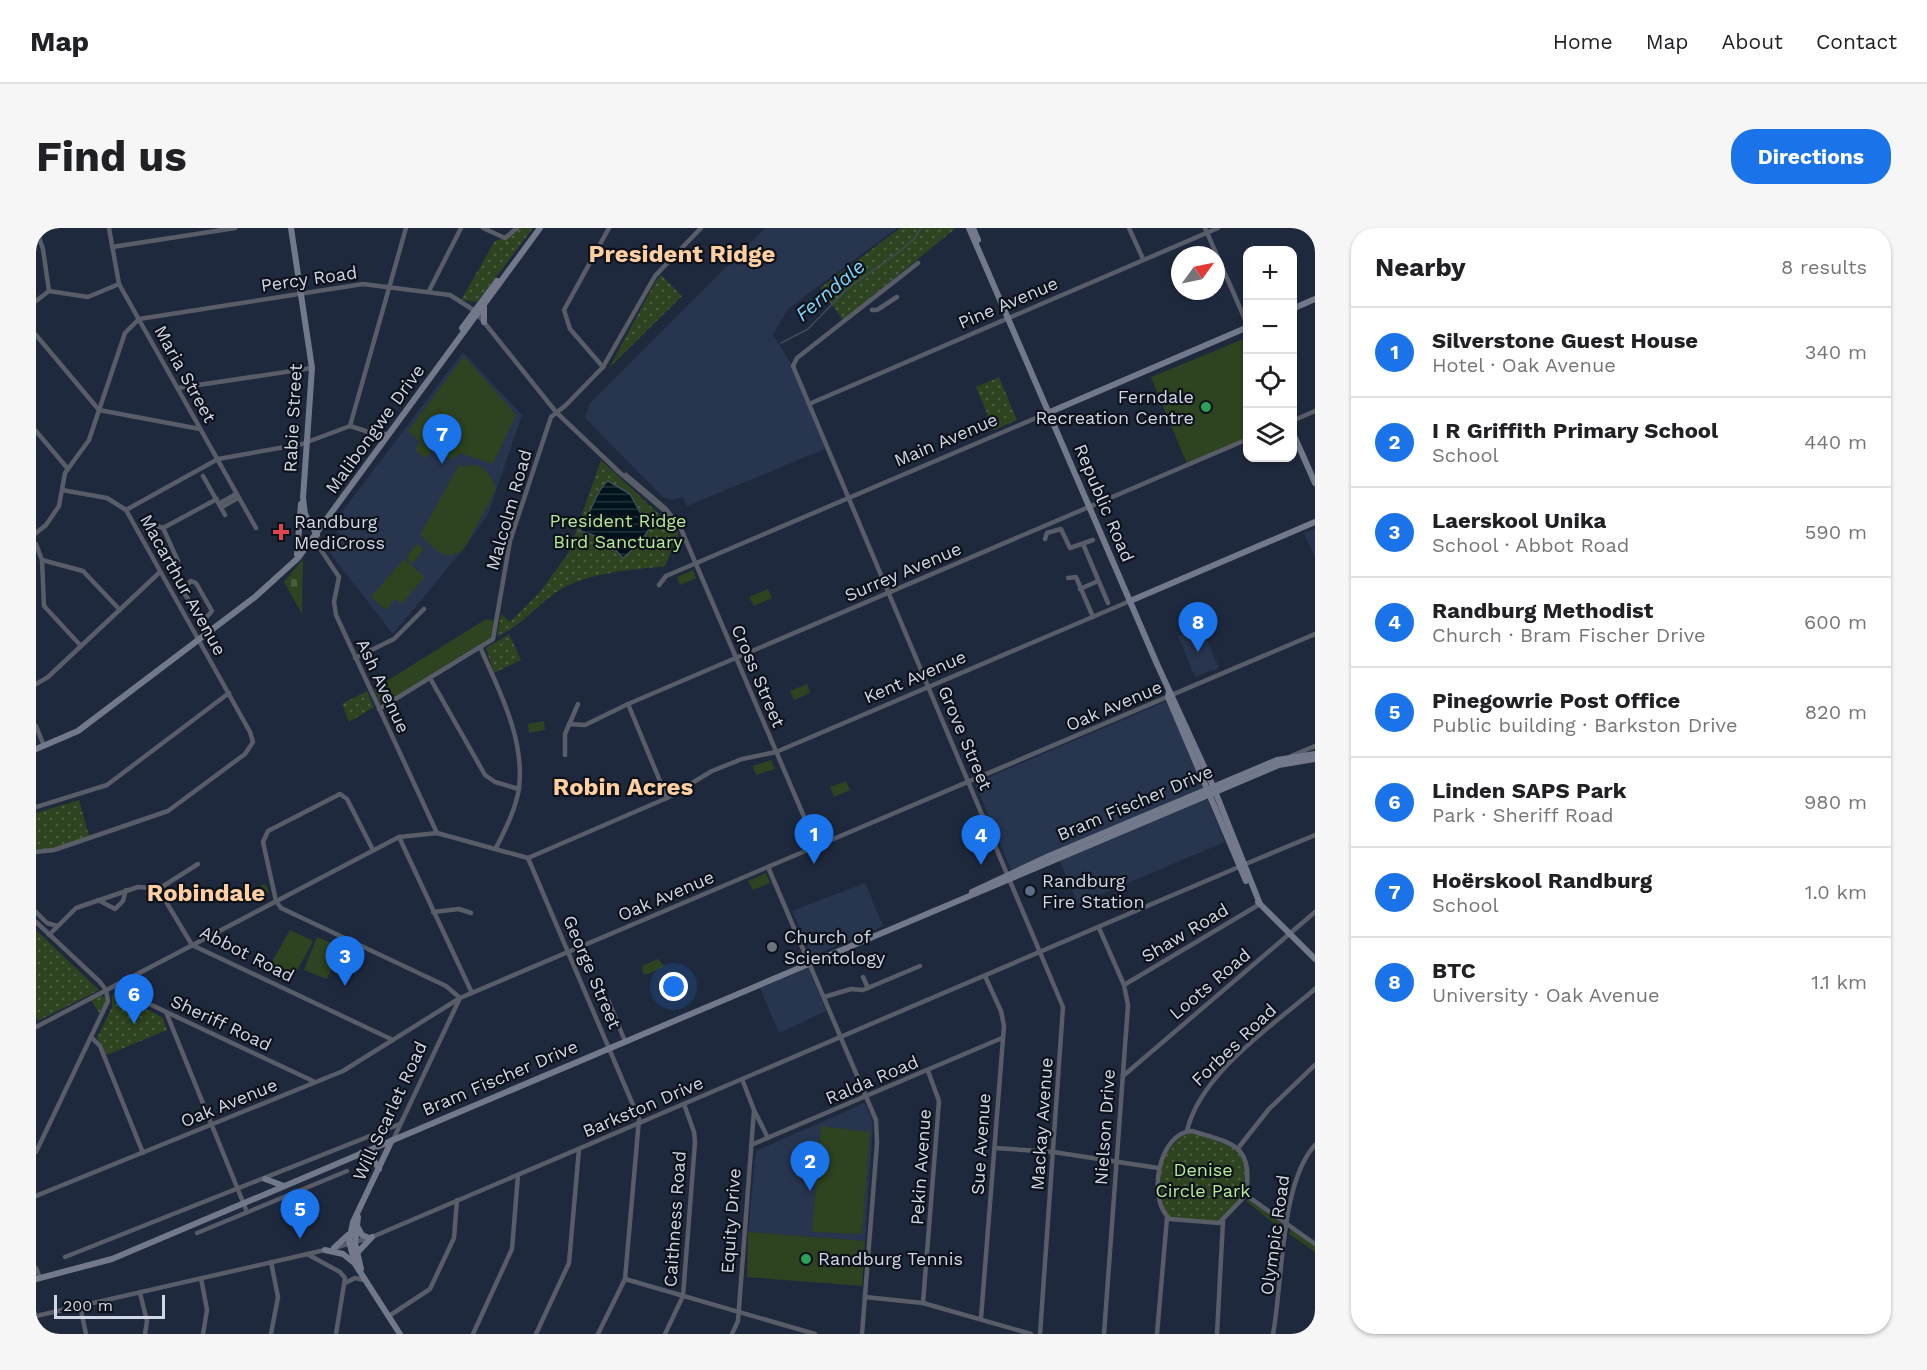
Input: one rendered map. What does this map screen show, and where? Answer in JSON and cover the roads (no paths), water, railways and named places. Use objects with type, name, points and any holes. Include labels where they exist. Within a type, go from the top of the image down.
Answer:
[{"type":"main road","name":"Rabie Street","points":[[291,228],[312,368],[303,498],[305,514],[316,534]]},
{"type":"main road","name":"Malibongwe Drive","points":[[198,638],[271,579],[316,534],[477,308],[538,228]]},
{"type":"main road","name":"Republic Road","points":[[969,228],[1009,317]]},
{"type":"main road","name":"Republic Road","points":[[973,228],[1089,508],[1260,904],[1315,959]]},
{"type":"main road","points":[[1297,307],[1315,299]]},
{"type":"main road","name":"Malibongwe Drive","points":[[36,748],[84,724],[274,581],[316,534],[471,323],[477,308]]},
{"type":"main road","points":[[471,323],[485,323],[477,308]]},
{"type":"main road","name":"Main Avenue","points":[[1050,412],[1243,328]]},
{"type":"main road","points":[[1297,440],[1315,483]]},
{"type":"main road","points":[[297,554],[303,498]]},
{"type":"main road","name":"Kent Avenue","points":[[1130,601],[1315,522]]},
{"type":"main road","name":"Bram Fischer Drive","points":[[38,1279],[112,1259],[1288,757],[1314,757]]},
{"type":"main road","name":"Bram Fischer Drive","points":[[1211,791],[1279,765],[1314,757]]},
{"type":"main road","name":"Will Scarlet Road","points":[[352,1244],[350,1230],[393,1140]]},
{"type":"main road","points":[[361,1154],[373,1159],[379,1169]]},
{"type":"main road","points":[[265,1179],[284,1186]]},
{"type":"main road","name":"Will Scarlet Road","points":[[352,1244],[358,1216]]},
{"type":"main road","points":[[357,1225],[361,1234],[371,1238],[357,1253]]},
{"type":"main road","points":[[333,1248],[345,1239],[350,1230]]},
{"type":"main road","points":[[352,1244],[357,1253],[358,1267]]},
{"type":"main road","points":[[352,1244],[358,1267]]},
{"type":"main road","points":[[325,1250],[343,1254],[358,1267],[400,1334]]},
{"type":"street","name":"Maria Street","points":[[109,228],[119,284],[256,528]]},
{"type":"street","points":[[111,247],[235,228]]},
{"type":"street","points":[[350,426],[406,228]]},
{"type":"street","points":[[429,291],[461,228]]},
{"type":"street","points":[[483,228],[507,238],[517,228]]},
{"type":"street","points":[[603,367],[570,329],[564,310],[609,228]]},
{"type":"street","points":[[556,412],[566,405],[603,367],[655,276],[701,228]]},
{"type":"street","points":[[1129,228],[1143,260]]},
{"type":"street","name":"Pine Avenue","points":[[809,404],[1143,260],[1206,230],[1218,228]]},
{"type":"street","points":[[36,229],[43,249],[49,291]]},
{"type":"street","points":[[1206,230],[1243,315]]},
{"type":"street","points":[[897,297],[877,310],[869,306],[918,263]]},
{"type":"street","points":[[36,301],[49,291],[88,297],[119,284]]},
{"type":"street","name":"Percy Road","points":[[139,319],[363,284],[429,291],[450,296],[477,308]]},
{"type":"street","name":"Grove Street","points":[[869,306],[793,364],[1028,923]]},
{"type":"street","points":[[36,533],[57,509],[68,469],[89,440],[125,333],[139,319]]},
{"type":"street","name":"Cross Street","points":[[485,323],[556,412],[672,517],[681,529],[817,847]]},
{"type":"street","points":[[36,335],[99,410],[201,429]]},
{"type":"street","points":[[178,388],[312,368]]},
{"type":"street","points":[[1297,418],[1315,411]]},
{"type":"street","name":"Malcolm Road","points":[[480,647],[494,636],[510,542],[550,419],[556,412]]},
{"type":"street","name":"Main Avenue","points":[[659,585],[666,576],[1050,412]]},
{"type":"street","points":[[126,510],[218,459],[308,442],[350,426],[375,434],[387,434]]},
{"type":"street","points":[[36,431],[68,469]]},
{"type":"street","points":[[375,434],[381,443]]},
{"type":"street","name":"Surrey Avenue","points":[[569,724],[585,725],[628,704],[1243,442]]},
{"type":"street","points":[[203,476],[225,515]]},
{"type":"street","name":"Macarthur Avenue","points":[[36,852],[54,850],[168,811],[249,750],[253,742],[229,693],[126,510],[107,498],[62,490]]},
{"type":"street","points":[[145,530],[154,525],[163,528],[237,496]]},
{"type":"street","points":[[163,528],[178,561],[167,570]]},
{"type":"street","points":[[1045,539],[1047,533],[1061,529],[1070,548],[1093,540]]},
{"type":"street","points":[[36,544],[42,560],[44,606],[81,646]]},
{"type":"street","points":[[1083,544],[1108,603]]},
{"type":"street","name":"Ash Avenue","points":[[321,550],[338,574],[334,610],[437,833]]},
{"type":"street","points":[[42,560],[83,571],[120,610]]},
{"type":"street","points":[[36,684],[48,677],[160,572]]},
{"type":"street","points":[[1068,578],[1076,577],[1093,617]]},
{"type":"street","points":[[193,580],[212,611],[211,615],[201,620],[185,595],[182,586],[193,580]]},
{"type":"street","points":[[1080,588],[1098,581]]},
{"type":"street","points":[[176,600],[185,595]]},
{"type":"street","name":"Kent Avenue","points":[[528,858],[667,798],[729,764],[776,752],[1130,601]]},
{"type":"street","points":[[355,658],[394,639],[424,609]]},
{"type":"street","name":"Oak Avenue","points":[[36,1196],[343,1071],[444,1007],[471,993],[1315,634]]},
{"type":"street","points":[[379,709],[480,647],[509,713],[519,767],[519,789],[496,848]]},
{"type":"street","points":[[430,678],[485,775],[495,782],[519,789]]},
{"type":"street","points":[[36,807],[107,785],[229,693]]},
{"type":"street","points":[[565,755],[565,738],[578,704]]},
{"type":"street","points":[[628,704],[667,798]]},
{"type":"street","points":[[36,726],[44,745]]},
{"type":"street","points":[[1288,757],[1315,746]]},
{"type":"street","points":[[373,850],[344,796],[336,795],[265,834],[263,842],[276,901],[284,910],[447,986],[460,998]]},
{"type":"street","points":[[36,1027],[399,837],[437,833],[528,858]]},
{"type":"street","name":"Barkston Drive","points":[[36,1316],[371,1238],[1315,835]]},
{"type":"street","points":[[399,837],[471,993]]},
{"type":"street","name":"George Street","points":[[528,858],[610,1048],[639,1123]]},
{"type":"street","points":[[49,934],[73,910],[126,890],[147,887],[158,890],[198,864]]},
{"type":"street","points":[[768,867],[876,1120],[877,1133],[862,1334]]},
{"type":"street","points":[[98,900],[115,909],[123,901],[126,890]]},
{"type":"street","name":"Abbot Road","points":[[158,890],[192,945],[393,1040]]},
{"type":"street","name":"Shaw Road","points":[[1124,985],[1260,904]]},
{"type":"street","points":[[433,912],[459,909],[471,913]]},
{"type":"street","points":[[36,912],[46,922],[57,926]]},
{"type":"street","name":"Loots Road","points":[[1123,1076],[1315,912]]},
{"type":"street","points":[[36,922],[106,990],[107,1006],[36,1152]]},
{"type":"street","name":"Mackay Avenue","points":[[1028,923],[1064,1012],[1040,1334]]},
{"type":"street","name":"Nielson Drive","points":[[1099,928],[1124,985],[1128,1005],[1104,1334]]},
{"type":"street","points":[[825,999],[839,993],[868,988],[920,966]]},
{"type":"street","name":"Sue Avenue","points":[[981,1318],[1002,1038],[1002,1017],[985,975]]},
{"type":"street","points":[[863,977],[868,988]]},
{"type":"street","name":"Sheriff Road","points":[[116,985],[126,993],[316,1083]]},
{"type":"street","name":"Forbes Road","points":[[1186,1131],[1196,1103],[1204,1090],[1252,1043],[1315,989]]},
{"type":"street","name":"Will Scarlet Road","points":[[393,1140],[460,998]]},
{"type":"street","points":[[608,1000],[625,1041]]},
{"type":"street","points":[[444,1007],[449,1019]]},
{"type":"street","points":[[166,1012],[247,1212]]},
{"type":"street","points":[[92,1038],[100,1046],[143,1153]]},
{"type":"street","name":"Ralda Road","points":[[751,1145],[1002,1038]]},
{"type":"street","points":[[1239,1147],[1269,1109],[1315,1065]]},
{"type":"street","name":"Pekin Avenue","points":[[923,1303],[939,1101],[928,1071]]},
{"type":"street","name":"Equity Drive","points":[[742,1079],[768,1138]]},
{"type":"street","name":"Caithness Road","points":[[665,1334],[683,1296],[695,1142],[694,1132],[684,1104]]},
{"type":"street","name":"Equity Drive","points":[[732,1334],[738,1323],[754,1110]]},
{"type":"street","points":[[598,1334],[625,1279],[639,1123]]},
{"type":"street","name":"Bram Fischer Drive","points":[[65,1257],[400,1124]]},
{"type":"street","points":[[1157,1334],[1167,1218],[1158,1194],[1158,1168],[1169,1148],[1186,1131],[1239,1147],[1244,1155],[1246,1195],[1223,1221],[1213,1224],[1167,1218]]},
{"type":"street","name":"Olympic Road","points":[[1273,1334],[1287,1225],[1298,1170],[1315,1145]]},
{"type":"street","points":[[995,1148],[1053,1152],[1158,1168]]},
{"type":"street","points":[[536,1334],[570,1258],[579,1149]]},
{"type":"street","points":[[197,1233],[348,1171]]},
{"type":"street","points":[[473,1334],[512,1249],[518,1175]]},
{"type":"street","points":[[1246,1195],[1315,1244]]},
{"type":"street","points":[[389,1316],[430,1289],[454,1238],[457,1200]]},
{"type":"street","points":[[1217,1334],[1223,1221]]},
{"type":"street","points":[[307,1254],[340,1272],[345,1283],[336,1334]]},
{"type":"street","points":[[271,1262],[278,1297],[271,1334]]},
{"type":"street","points":[[36,1268],[38,1279]]},
{"type":"street","points":[[201,1278],[207,1310],[203,1334]]},
{"type":"street","points":[[345,1283],[356,1278],[367,1280]]},
{"type":"street","points":[[625,1279],[798,1332],[815,1334]]},
{"type":"street","points":[[140,1293],[147,1321],[145,1334]]},
{"type":"street","points":[[865,1297],[923,1303],[1031,1334]]},
{"type":"street","points":[[80,1306],[86,1334]]},
{"type":"waterway","name":"Ferndale","points":[[781,343],[808,329],[849,287],[895,255],[914,239],[921,228]]},
{"type":"place","name":"Ferndale Recreation Centre","points":[[1206,407]]},
{"type":"place","name":"Hoërskool Randburg","points":[[442,464]]},
{"type":"place","name":"Randburg MediCross","points":[[281,532]]},
{"type":"place","name":"BTC","points":[[1198,652]]},
{"type":"place","name":"Silverstone Guest House","points":[[814,864]]},
{"type":"place","name":"Randburg Methodist","points":[[981,865]]},
{"type":"place","name":"Randburg Fire Station","points":[[1030,891]]},
{"type":"place","name":"Church of Scientology","points":[[772,947]]},
{"type":"place","name":"Laerskool Unika","points":[[345,986]]},
{"type":"place","name":"Linden SAPS Park","points":[[134,1024]]},
{"type":"place","name":"I R Griffith Primary School","points":[[810,1191]]},
{"type":"place","name":"Pinegowrie Post Office","points":[[300,1239]]},
{"type":"place","name":"Randburg Tennis","points":[[806,1259]]},
{"type":"district","name":"President Ridge","points":[[682,254]]},
{"type":"district","name":"Robin Acres","points":[[623,787]]},
{"type":"district","name":"Robindale","points":[[206,893]]},
{"type":"park label","name":"President Ridge Bird Sanctuary","points":[[618,531]]},
{"type":"park label","name":"Denise Circle Park","points":[[1203,1180]]}]
